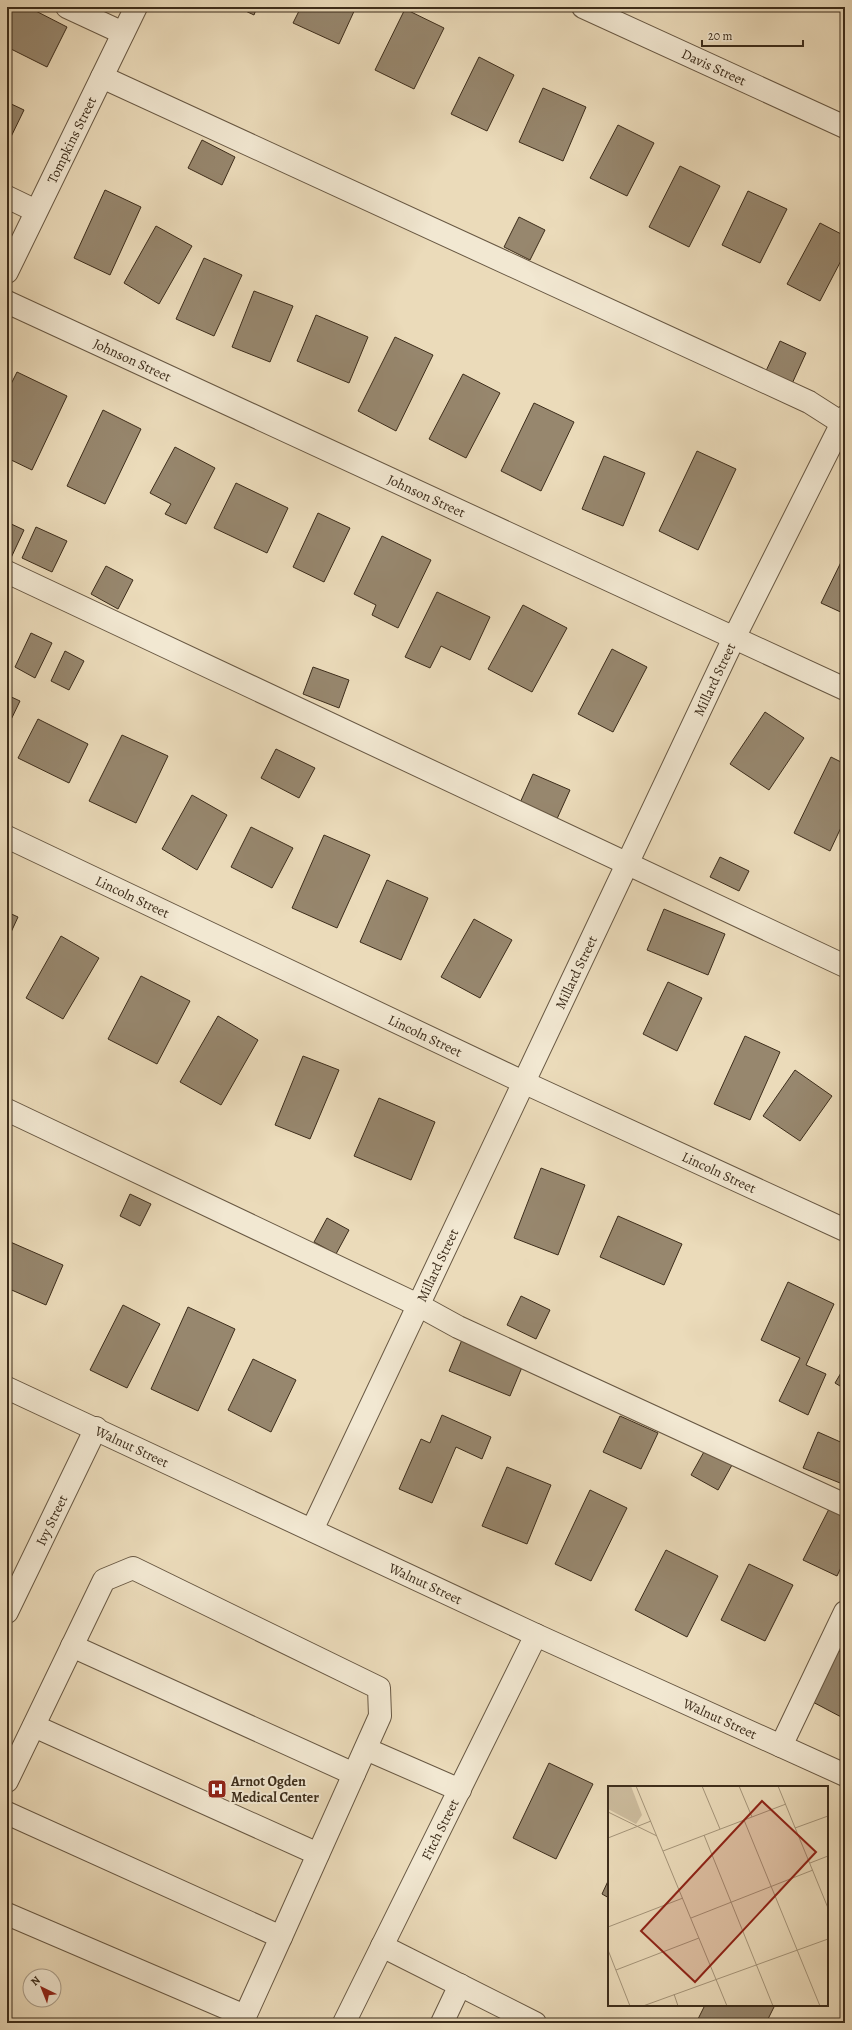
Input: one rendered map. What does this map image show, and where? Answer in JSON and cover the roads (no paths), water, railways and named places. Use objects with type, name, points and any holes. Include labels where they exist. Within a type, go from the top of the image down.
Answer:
[{"type":"street","points":[[67,7],[123,33]]},
{"type":"street","name":"Tompkins Street","points":[[7,272],[136,7]]},
{"type":"street","name":"Davis Street","points":[[583,7],[845,127]]},
{"type":"street","points":[[102,77],[809,402],[844,422]]},
{"type":"street","points":[[7,198],[36,211]]},
{"type":"street","name":"Johnson Street","points":[[7,302],[845,689]]},
{"type":"street","name":"Millard Street","points":[[312,1530],[734,638],[844,422]]},
{"type":"street","points":[[7,572],[845,966]]},
{"type":"street","name":"Lincoln Street","points":[[7,837],[523,1082],[845,1230]]},
{"type":"street","points":[[7,1110],[418,1305],[458,1327],[845,1505]]},
{"type":"street","name":"Walnut Street","points":[[7,1388],[96,1428],[536,1635],[845,1775]]},
{"type":"street","name":"Ivy Street","points":[[7,1612],[96,1428]]},
{"type":"street","points":[[7,1781],[104,1580],[133,1568],[379,1688],[380,1716],[244,2020],[7,1914]]},
{"type":"street","points":[[781,1746],[845,1612]]},
{"type":"street","name":"Fitch Street","points":[[344,2023],[536,1635]]},
{"type":"street","points":[[72,1646],[354,1774]]},
{"type":"street","points":[[34,1726],[318,1854]]},
{"type":"street","points":[[366,1749],[460,1790]]},
{"type":"street","points":[[7,1813],[281,1937]]},
{"type":"street","points":[[382,1946],[535,2023]]},
{"type":"street","points":[[442,2023],[460,1985]]},
{"type":"place","name":"Arnot Ogden Medical Center","points":[[217,1789]]}]
